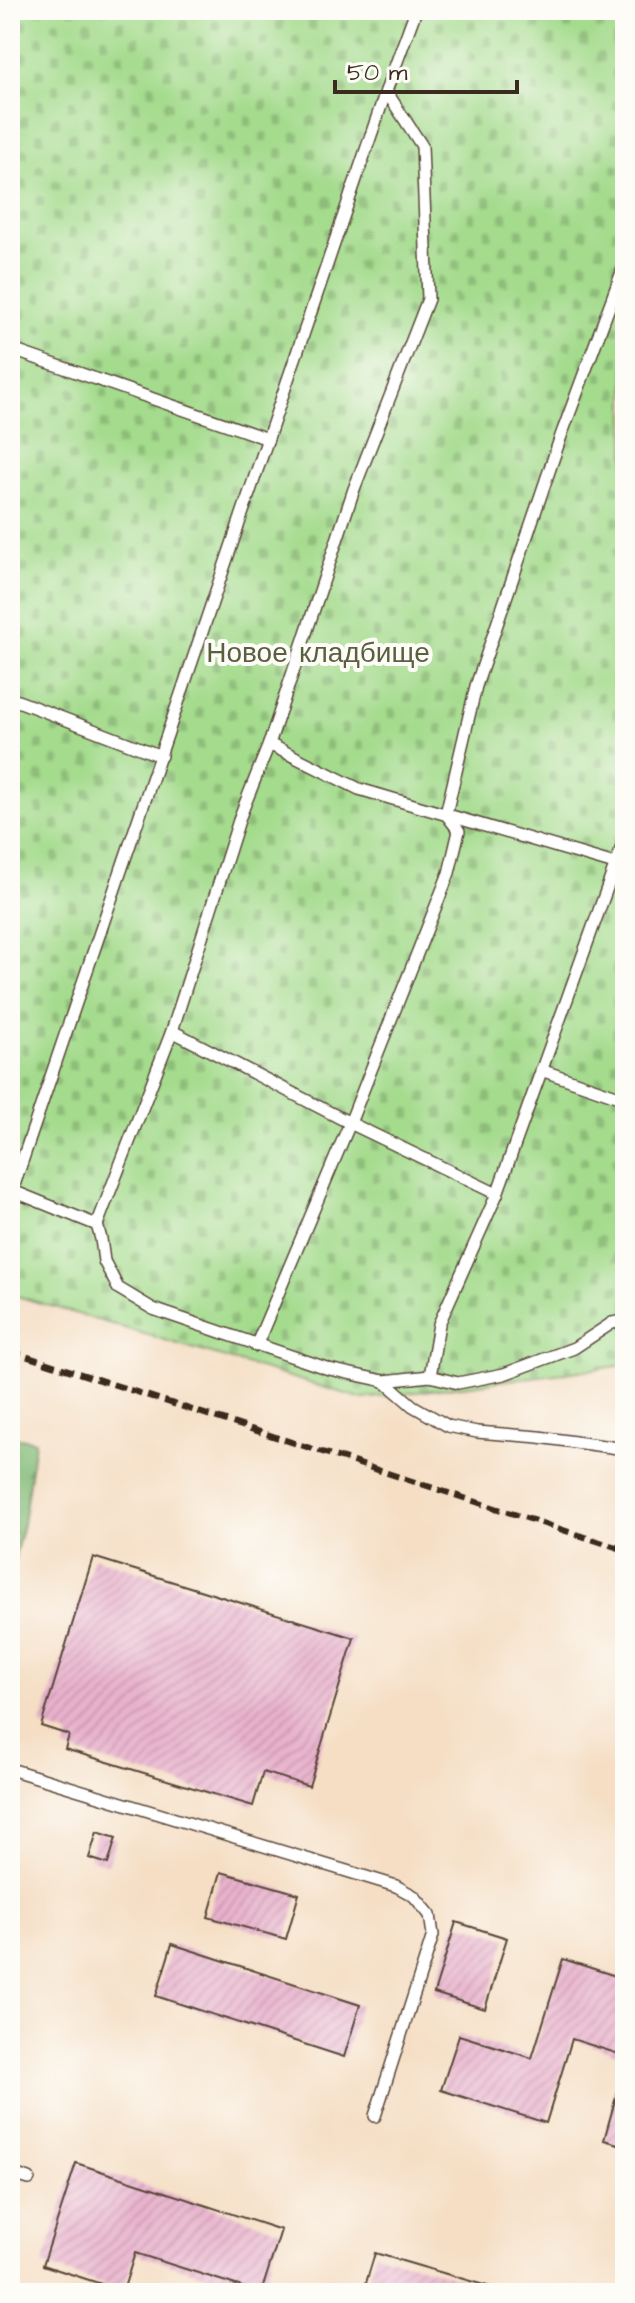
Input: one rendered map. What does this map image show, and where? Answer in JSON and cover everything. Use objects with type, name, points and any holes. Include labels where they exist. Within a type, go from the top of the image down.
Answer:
[{"type":"lane","points":[[97,1225],[11,1194],[416,10]]},
{"type":"lane","points":[[386,91],[422,146],[428,299],[354,489],[269,744],[241,814],[172,1031],[97,1225],[104,1261],[118,1288],[153,1309],[329,1369],[384,1381],[430,1376],[458,1383],[504,1374],[574,1348],[612,1323],[625,1321]]},
{"type":"lane","points":[[446,814],[476,686],[561,436],[625,264]]},
{"type":"lane","points":[[10,349],[268,439]]},
{"type":"lane","points":[[10,698],[161,756]]},
{"type":"lane","points":[[269,744],[359,789],[620,865]]},
{"type":"lane","points":[[256,1346],[350,1123],[449,873],[459,831],[446,814]]},
{"type":"lane","points":[[430,1376],[439,1324],[497,1194],[620,865],[625,838]]},
{"type":"lane","points":[[172,1031],[350,1123],[497,1194]]},
{"type":"lane","points":[[541,1070],[625,1099]]},
{"type":"lane","points":[[384,1381],[413,1406],[448,1426],[625,1449]]},
{"type":"lane","points":[[10,1769],[396,1886],[414,1896],[430,1915],[433,1935],[375,2116]]},
{"type":"lane","points":[[10,2173],[29,2179]]},
{"type":"green space","name":"Новое кладбище","points":[[10,10],[625,10],[625,1365],[363,1399],[10,1294]]},
{"type":"green space","points":[[10,1436],[35,1441],[23,1524],[10,1576]]},
{"type":"building","points":[[93,1557],[354,1638],[309,1786],[263,1772],[253,1806],[65,1749],[69,1735],[41,1726]]},
{"type":"building","points":[[97,1832],[116,1838],[108,1864],[89,1858]]},
{"type":"building","points":[[221,1872],[299,1894],[286,1939],[208,1917]]},
{"type":"building","points":[[456,1922],[507,1938],[485,2009],[434,1993]]},
{"type":"building","points":[[172,1944],[360,2005],[344,2057],[156,1996]]},
{"type":"building","points":[[563,1959],[625,1979],[625,2056],[572,2039],[546,2123],[441,2090],[459,2035],[532,2058]]},
{"type":"building","points":[[619,2086],[625,2087],[625,2146],[604,2140]]},
{"type":"building","points":[[76,2163],[281,2230],[261,2293],[135,2253],[123,2291],[43,2265]]},
{"type":"building","points":[[375,2253],[494,2288],[494,2293],[363,2293]]},
{"type":"railway","points":[[10,1351],[625,1550]]}]
